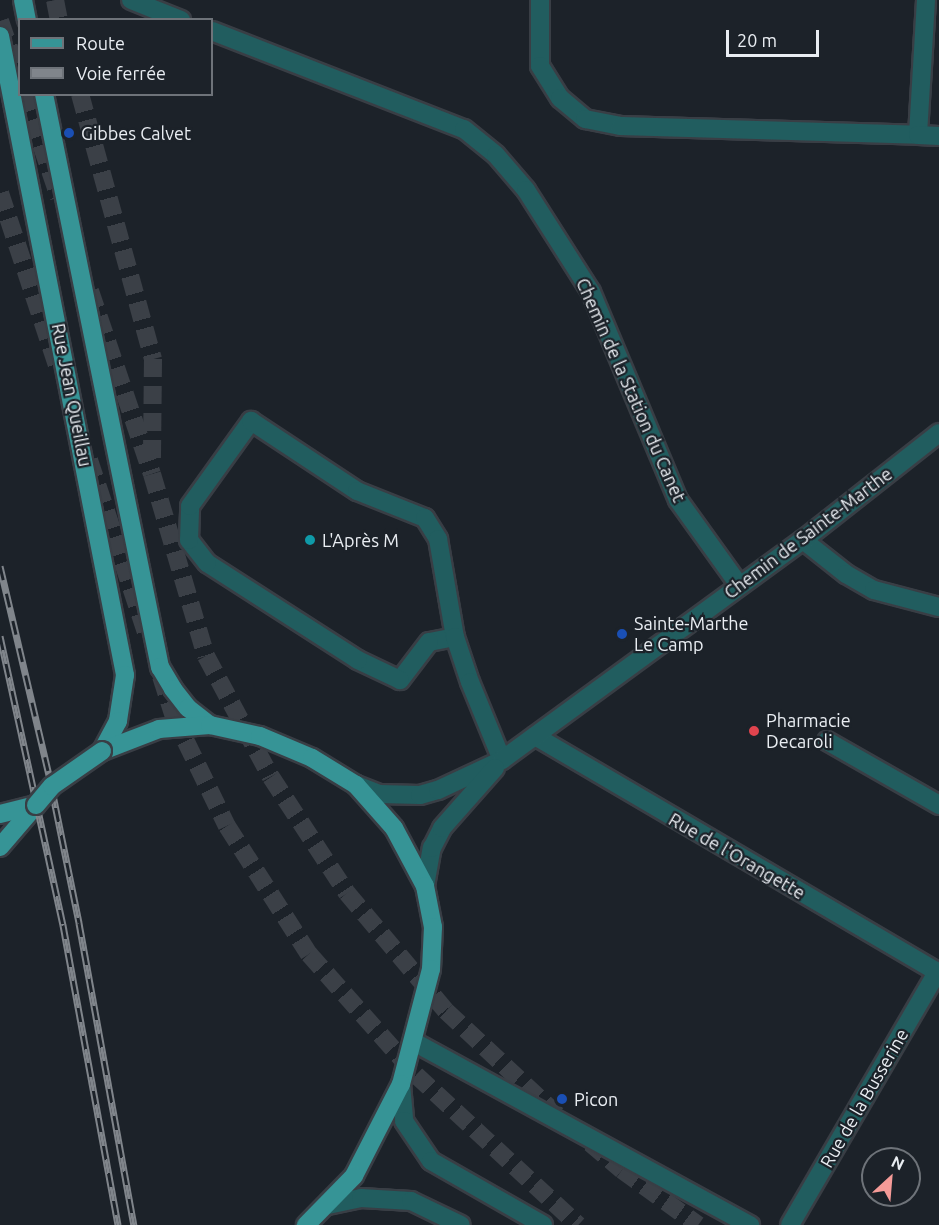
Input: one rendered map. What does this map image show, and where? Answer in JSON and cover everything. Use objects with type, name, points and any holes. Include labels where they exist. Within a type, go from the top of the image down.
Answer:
[{"type":"main road","points":[[23,0],[27,18]]},
{"type":"main road","name":"Rue Jean Queillau","points":[[0,36],[125,675],[118,721],[102,752]]},
{"type":"main road","name":"Rue Jean Queillau","points":[[44,96],[160,667],[188,708],[210,725]]},
{"type":"main road","points":[[0,847],[52,786],[102,752],[159,729],[210,725],[260,736],[312,758],[356,785],[394,828],[425,886],[433,927],[431,969],[414,1042],[401,1084],[354,1176],[306,1225]]},
{"type":"main road","points":[[0,814],[36,805]]},
{"type":"street","points":[[131,0],[176,18]]},
{"type":"street","points":[[540,0],[540,66],[560,98],[585,119],[621,126],[939,136]]},
{"type":"street","points":[[918,135],[926,0]]},
{"type":"street","name":"Chemin de la Station du Canet","points":[[213,31],[464,129],[496,155],[526,190],[591,292],[678,500],[739,585]]},
{"type":"street","points":[[456,637],[429,642],[400,680],[358,660],[207,563],[189,540],[190,507],[252,421],[357,491],[424,518],[438,539],[456,637],[470,682],[502,760]]},
{"type":"street","name":"Chemin de Sainte-Marthe","points":[[356,785],[380,794],[420,795],[438,790],[502,760],[803,540],[939,433]]},
{"type":"street","points":[[803,540],[846,574],[873,590],[939,608]]},
{"type":"street","name":"Rue de l'Orangette","points":[[535,736],[938,972]]},
{"type":"street","points":[[827,741],[939,805]]},
{"type":"street","name":"Chemin de Sainte-Marthe","points":[[425,886],[432,848],[442,828],[502,760]]},
{"type":"street","name":"Rue de la Busserine","points":[[790,1225],[938,972]]},
{"type":"street","points":[[414,1042],[750,1225]]},
{"type":"street","points":[[401,1084],[404,1121],[430,1161],[543,1225]]},
{"type":"street","points":[[328,1205],[361,1198],[411,1201],[461,1225]]},
{"type":"tunnel","points":[[55,0],[59,18]]},
{"type":"tunnel","points":[[0,21],[18,74]]},
{"type":"tunnel","points":[[25,96],[59,197]]},
{"type":"tunnel","points":[[81,96],[153,359],[152,461]]},
{"type":"tunnel","points":[[0,193],[59,371]]},
{"type":"tunnel","points":[[90,291],[152,474],[206,656],[271,777],[347,893],[446,1011],[557,1115]]},
{"type":"tunnel","points":[[89,460],[147,635]]},
{"type":"tunnel","points":[[161,676],[174,717],[227,826],[309,954],[416,1075],[578,1225]]},
{"type":"tunnel","points":[[590,1143],[622,1170],[698,1225]]},
{"type":"railway","points":[[0,566],[50,780],[79,923],[134,1225]]},
{"type":"railway","points":[[0,636],[63,925],[118,1225]]},
{"type":"place","name":"Gibbes Calvet","points":[[69,133]]},
{"type":"place","name":"L'Après M","points":[[310,540]]},
{"type":"place","name":"Sainte-Marthe Le Camp","points":[[622,634]]},
{"type":"place","name":"Pharmacie Decaroli","points":[[754,731]]},
{"type":"place","name":"Picon","points":[[562,1099]]}]
